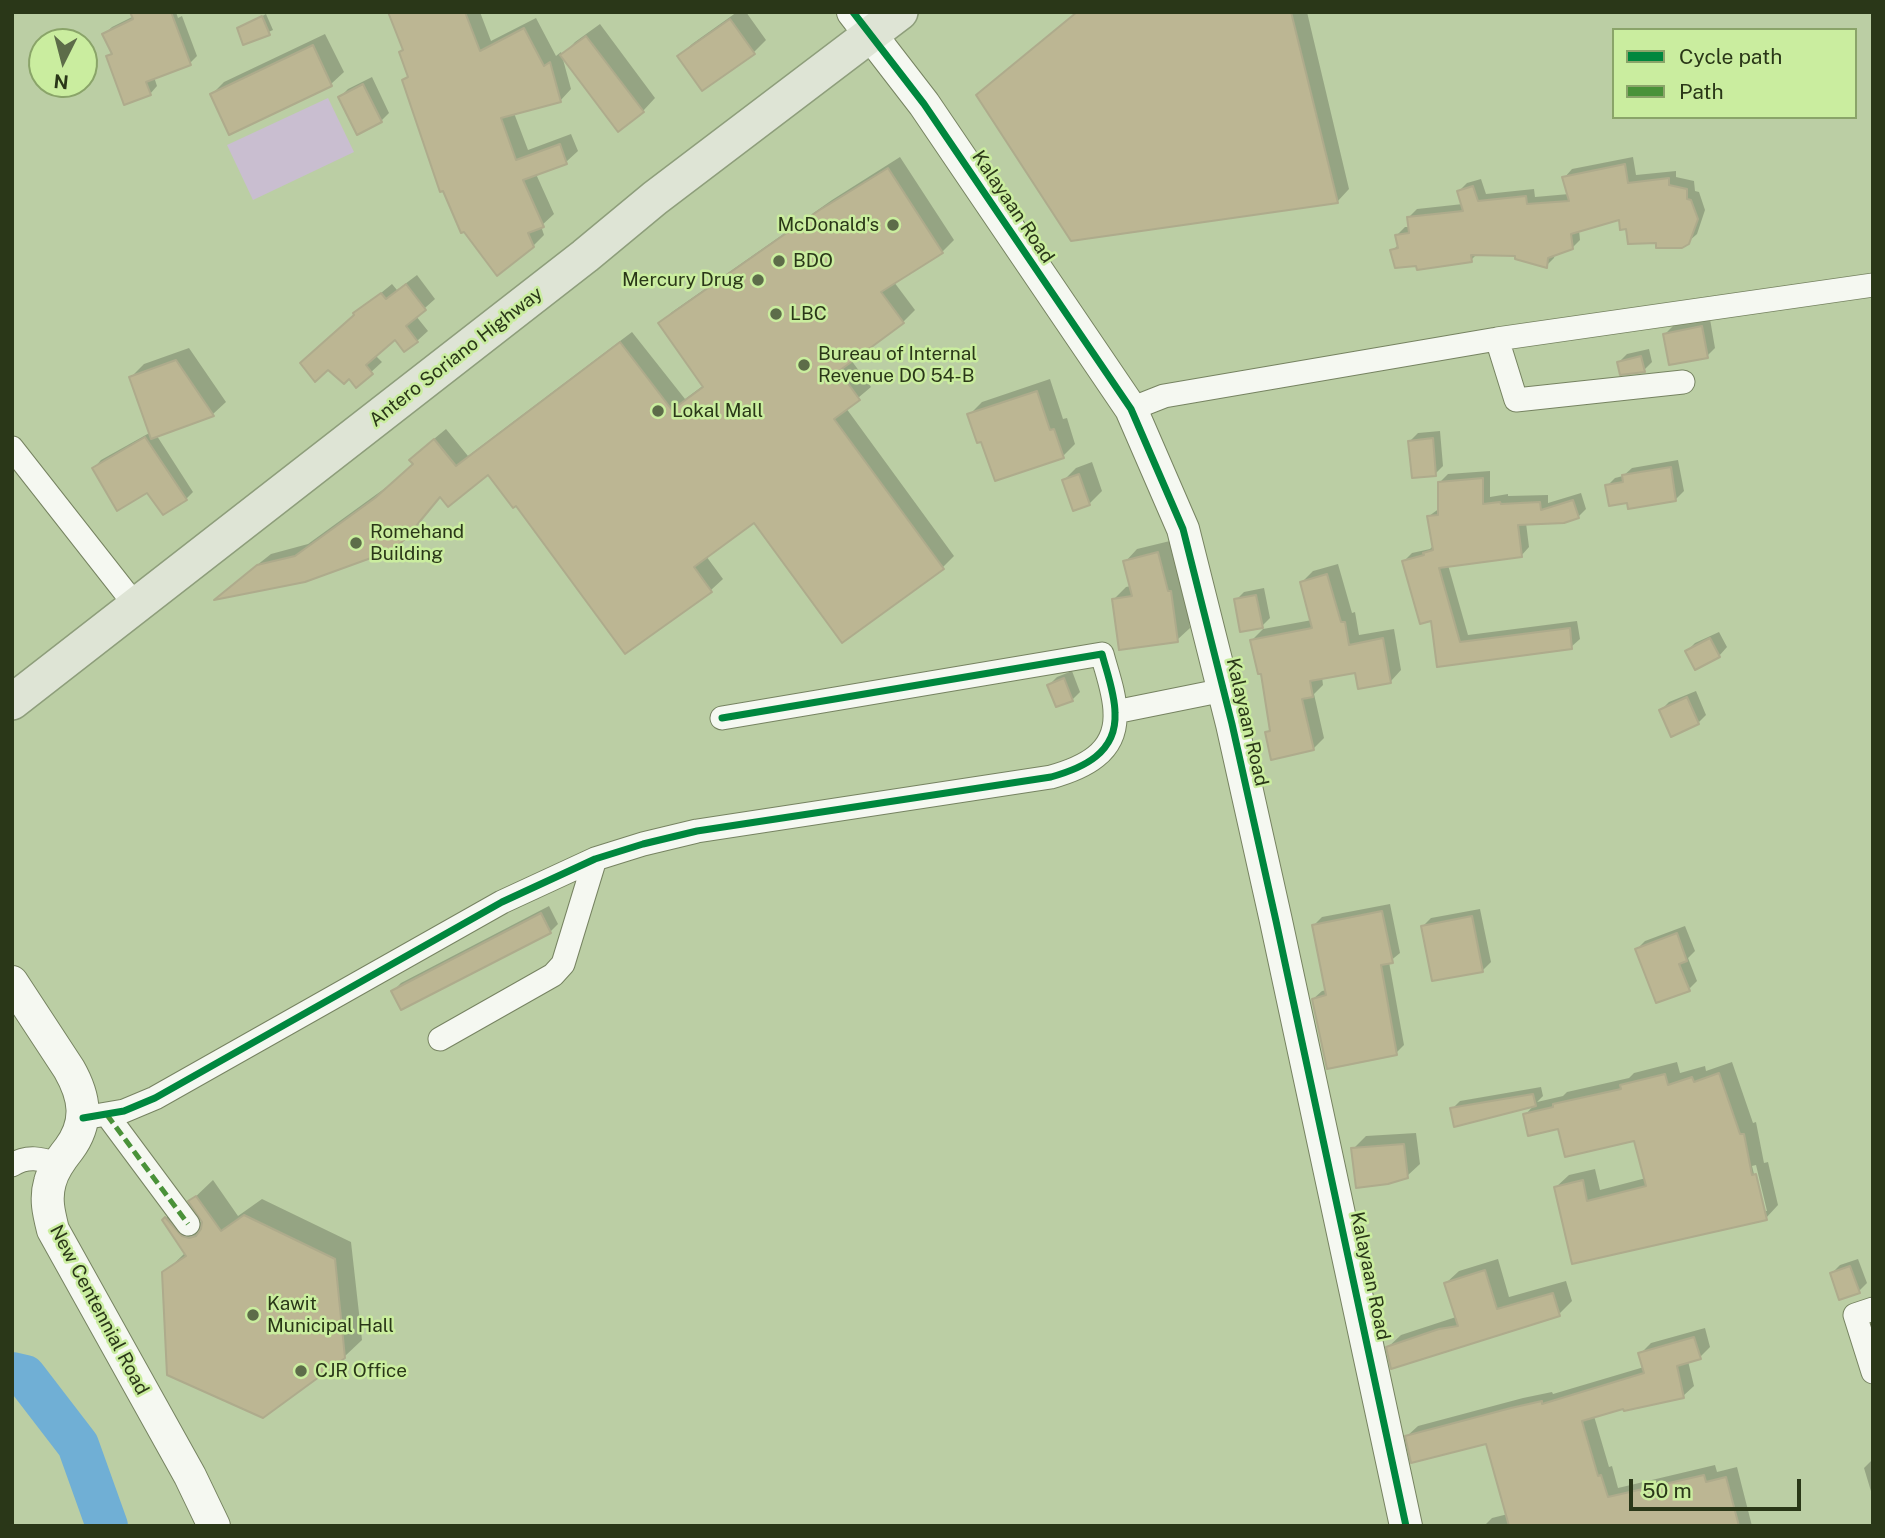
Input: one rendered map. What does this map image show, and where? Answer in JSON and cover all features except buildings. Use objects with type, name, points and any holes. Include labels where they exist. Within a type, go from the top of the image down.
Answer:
[{"type":"main road","name":"Antero Soriano Highway","points":[[12,702],[585,256],[862,24],[901,12]]},
{"type":"street","name":"Kalayaan Road","points":[[862,24],[930,113],[1131,409],[1184,529],[1224,690],[1288,974],[1406,1526]]},
{"type":"street","points":[[1131,409],[1164,396],[1497,339],[1873,285]]},
{"type":"street","points":[[1497,339],[1516,400],[1683,382]]},
{"type":"street","points":[[12,447],[136,606]]},
{"type":"street","points":[[95,1116],[124,1111],[155,1098],[502,902],[595,859],[697,831],[1051,777],[1087,764],[1100,753],[1109,739],[1115,712],[1102,654],[722,718]]},
{"type":"street","points":[[1115,712],[1224,690]]},
{"type":"street","points":[[440,1039],[553,975],[564,964],[595,859]]},
{"type":"street","points":[[12,982],[77,1083],[83,1105],[188,1224]]},
{"type":"street","name":"New Centennial Road","points":[[95,1116],[58,1164],[50,1180],[47,1195],[53,1230],[190,1476],[214,1526]]},
{"type":"street","points":[[12,1165],[32,1158],[58,1164]]},
{"type":"street","points":[[1864,1312],[1873,1372]]},
{"type":"shaded area","points":[[328,98],[354,152],[253,200],[227,145]]},
{"type":"waterway","points":[[12,1373],[25,1376],[78,1445],[107,1526]]},
{"type":"marked path","points":[[107,1115],[188,1224]]},
{"type":"cycle path","points":[[853,12],[924,104],[1131,409],[1183,529],[1232,724],[1406,1526]]},
{"type":"cycle path","points":[[83,1118],[124,1111],[155,1098],[502,902],[595,859],[697,831],[1051,777],[1075,769],[1096,757],[1110,739],[1114,727],[1115,706],[1102,654],[722,718]]},
{"type":"place","name":"McDonald's","points":[[893,225]]},
{"type":"place","name":"BDO","points":[[779,261]]},
{"type":"place","name":"Mercury Drug","points":[[758,280]]},
{"type":"place","name":"LBC","points":[[776,314]]},
{"type":"place","name":"Bureau of Internal Revenue DO 54-B","points":[[804,365]]},
{"type":"place","name":"Lokal Mall","points":[[658,411]]},
{"type":"place","name":"Romehand Building","points":[[356,543]]},
{"type":"place","name":"Kawit Municipal Hall","points":[[253,1315]]},
{"type":"place","name":"CJR Office","points":[[301,1371]]}]
